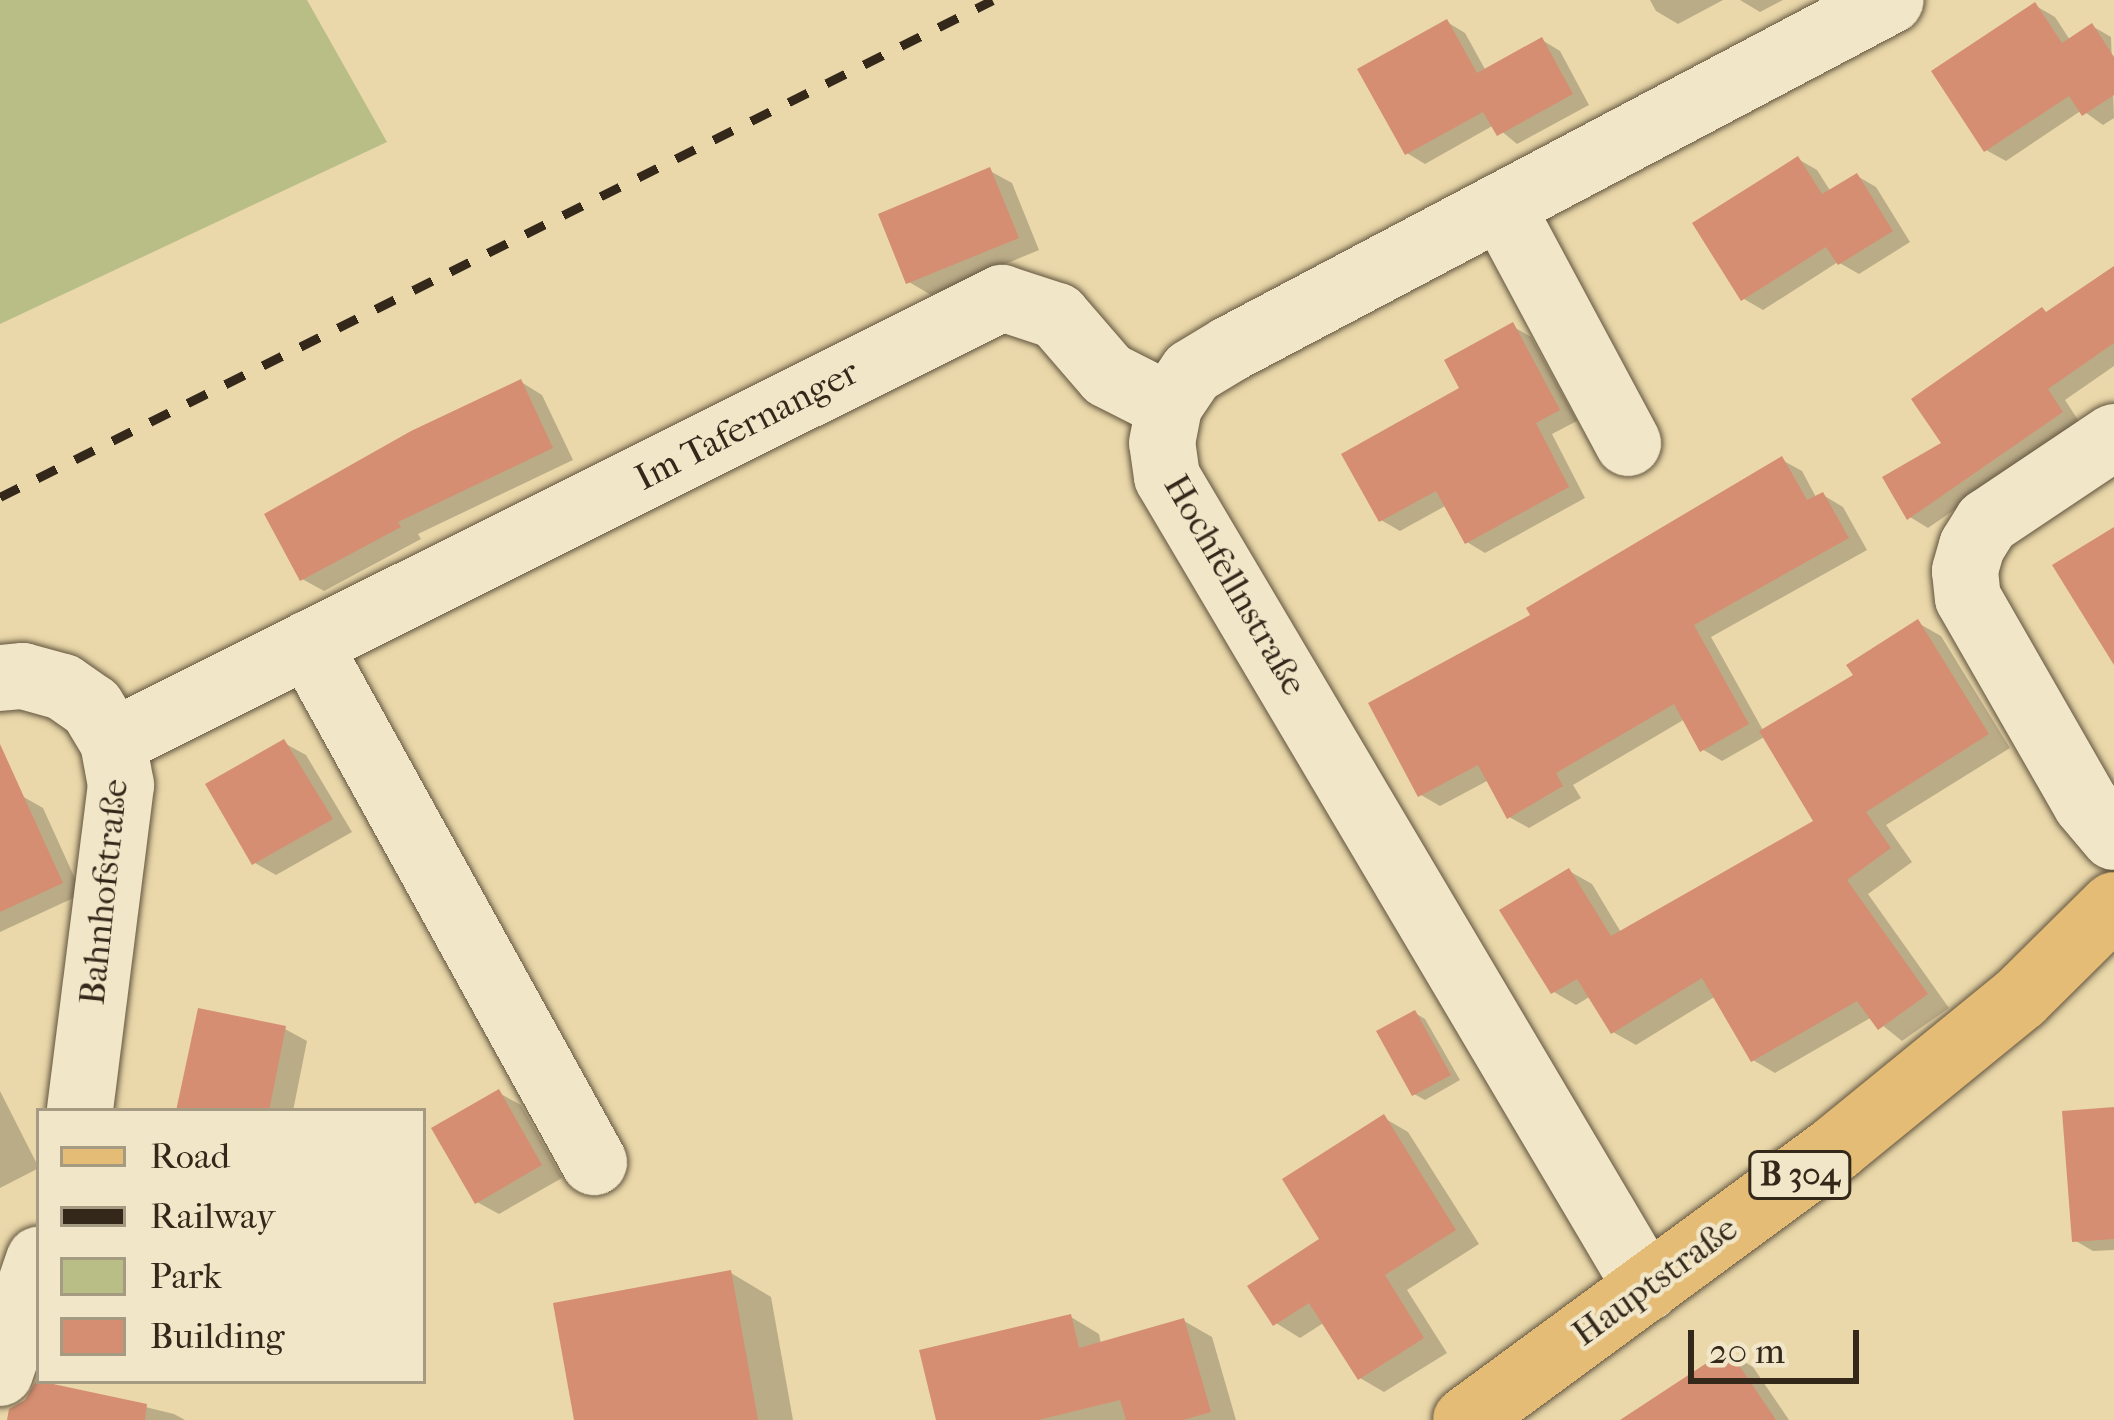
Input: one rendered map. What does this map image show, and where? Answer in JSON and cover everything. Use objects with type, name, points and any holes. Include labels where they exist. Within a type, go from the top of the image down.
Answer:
[{"type":"main road","name":"Hauptstraße","points":[[1466,1420],[1836,1148],[1980,1033],[2114,905]]},
{"type":"street","points":[[1169,406],[1192,372],[1230,349],[1891,0]]},
{"type":"street","points":[[1501,206],[1628,443]]},
{"type":"street","name":"Im Tafernanger","points":[[113,742],[1002,298],[1057,316],[1108,375],[1169,406]]},
{"type":"street","name":"Hochfellnstraße","points":[[1169,406],[1162,443],[1167,477],[1647,1288]]},
{"type":"street","points":[[2114,437],[1987,523],[1965,572],[1968,598],[2086,804],[2114,837]]},
{"type":"street","points":[[308,644],[594,1162]]},
{"type":"street","name":"Bahnhofstraße","points":[[0,678],[23,676],[63,687],[92,707],[113,742],[122,784],[80,1108]]},
{"type":"street","points":[[0,1373],[36,1269]]},
{"type":"green space","points":[[0,0],[307,0],[387,142],[0,324]]},
{"type":"building","points":[[2035,2],[2062,43],[2092,23],[2114,57],[2114,95],[2082,116],[2069,96],[1984,152],[1931,71]]},
{"type":"building","points":[[1447,19],[1477,73],[1542,37],[1573,94],[1497,136],[1483,112],[1405,155],[1357,69]]},
{"type":"building","points":[[1798,156],[1822,194],[1857,173],[1893,231],[1838,265],[1826,247],[1741,301],[1692,223]]},
{"type":"building","points":[[990,167],[1019,238],[906,284],[878,214]]},
{"type":"building","points":[[2114,266],[2114,343],[2048,389],[2063,412],[1907,520],[1882,477],[1941,443],[1911,399],[2042,307],[2046,312]]},
{"type":"building","points":[[1513,322],[1560,410],[1536,423],[1569,487],[1465,544],[1436,491],[1379,522],[1341,454],[1459,388],[1444,360]]},
{"type":"building","points":[[521,379],[553,448],[398,522],[401,527],[300,581],[264,514],[411,431]]},
{"type":"building","points":[[1782,456],[1807,500],[1823,492],[1849,538],[1694,625],[1749,724],[1700,752],[1674,704],[1556,773],[1563,786],[1507,819],[1478,765],[1418,797],[1368,703],[1530,615],[1526,608]]},
{"type":"building","points":[[2114,527],[2114,665],[2052,565]]},
{"type":"building","points":[[1918,619],[1989,734],[1866,812],[1891,848],[1847,880],[1928,994],[1878,1030],[1857,1001],[1751,1062],[1702,978],[1611,1034],[1577,979],[1551,994],[1499,910],[1569,868],[1611,936],[1813,821],[1759,731],[1853,675],[1846,665]]},
{"type":"building","points":[[284,739],[333,819],[252,865],[205,784]]},
{"type":"building","points":[[0,744],[63,883],[0,912]]},
{"type":"building","points":[[198,1008],[286,1026],[270,1108],[177,1108]]},
{"type":"building","points":[[1415,1010],[1451,1075],[1412,1096],[1376,1031]]},
{"type":"building","points":[[499,1089],[542,1165],[475,1204],[431,1128]]},
{"type":"building","points":[[2114,1107],[2114,1239],[2072,1242],[2062,1111]]},
{"type":"building","points":[[1384,1114],[1456,1230],[1385,1275],[1424,1338],[1358,1380],[1309,1303],[1273,1326],[1247,1286],[1319,1239],[1282,1179]]},
{"type":"building","points":[[731,1270],[758,1420],[574,1420],[553,1303]]},
{"type":"building","points":[[1071,1314],[1079,1348],[1184,1318],[1211,1412],[1183,1420],[1126,1420],[1120,1400],[1038,1420],[936,1420],[919,1350]]},
{"type":"building","points":[[1728,1349],[1776,1420],[1620,1420]]},
{"type":"building","points":[[36,1381],[147,1404],[145,1420],[7,1420],[9,1409],[25,1400]]},
{"type":"railway","points":[[0,497],[993,0]]}]
